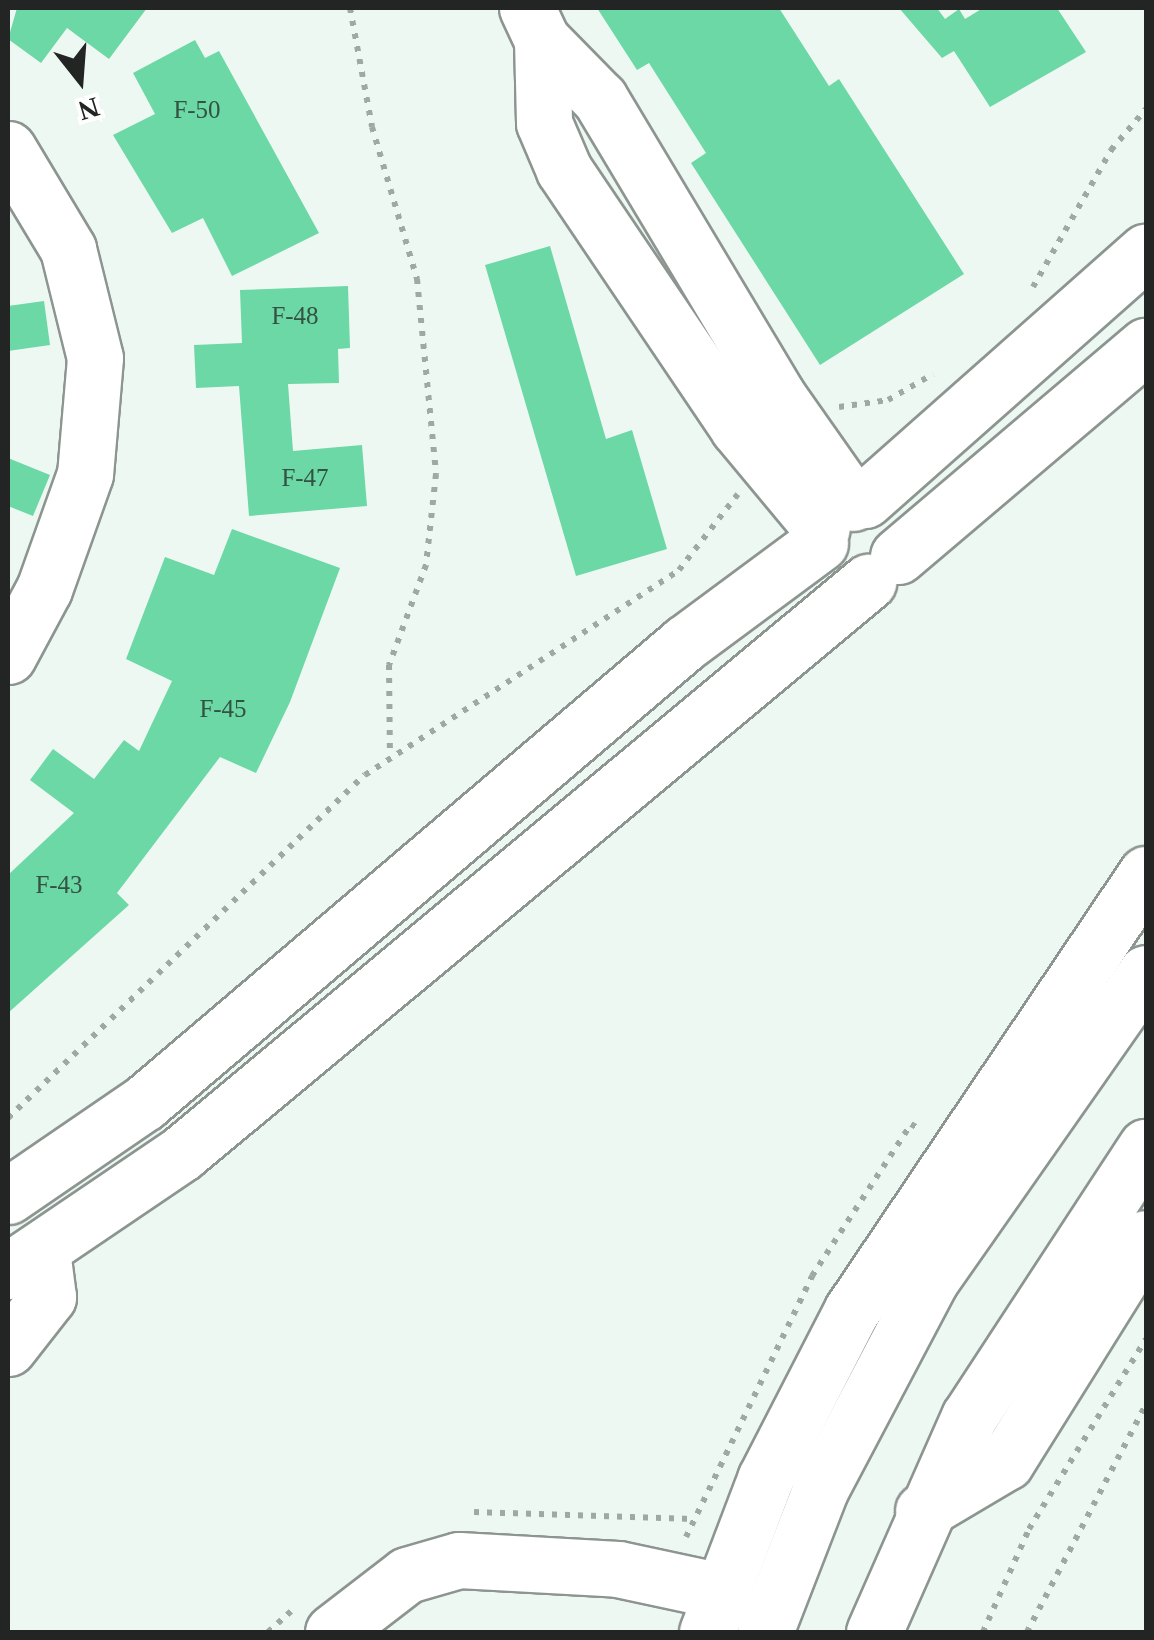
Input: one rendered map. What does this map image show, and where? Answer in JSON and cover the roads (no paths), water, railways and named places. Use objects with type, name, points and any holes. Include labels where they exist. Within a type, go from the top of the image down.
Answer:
[{"type":"street","points":[[535,24],[600,99],[776,438],[840,519]]},
{"type":"street","points":[[8,148],[68,249],[96,358],[84,474],[44,589],[8,656]]},
{"type":"street","points":[[8,1196],[144,1103],[684,643],[840,519],[1146,251]]},
{"type":"street","points":[[8,1348],[48,1297],[25,1261],[182,1153],[699,713],[883,569],[1146,346]]},
{"type":"street","points":[[840,519],[891,516],[883,569]]},
{"type":"street","points":[[765,1632],[871,1384],[976,1168],[1146,874]]},
{"type":"street","points":[[334,1632],[406,1575],[459,1560],[600,1566],[714,1612],[815,1377],[976,1168],[1146,974]]},
{"type":"street","points":[[874,1632],[923,1512],[1013,1345],[1146,1146]]},
{"type":"street","points":[[923,1512],[1006,1462],[1146,1238]]}]
